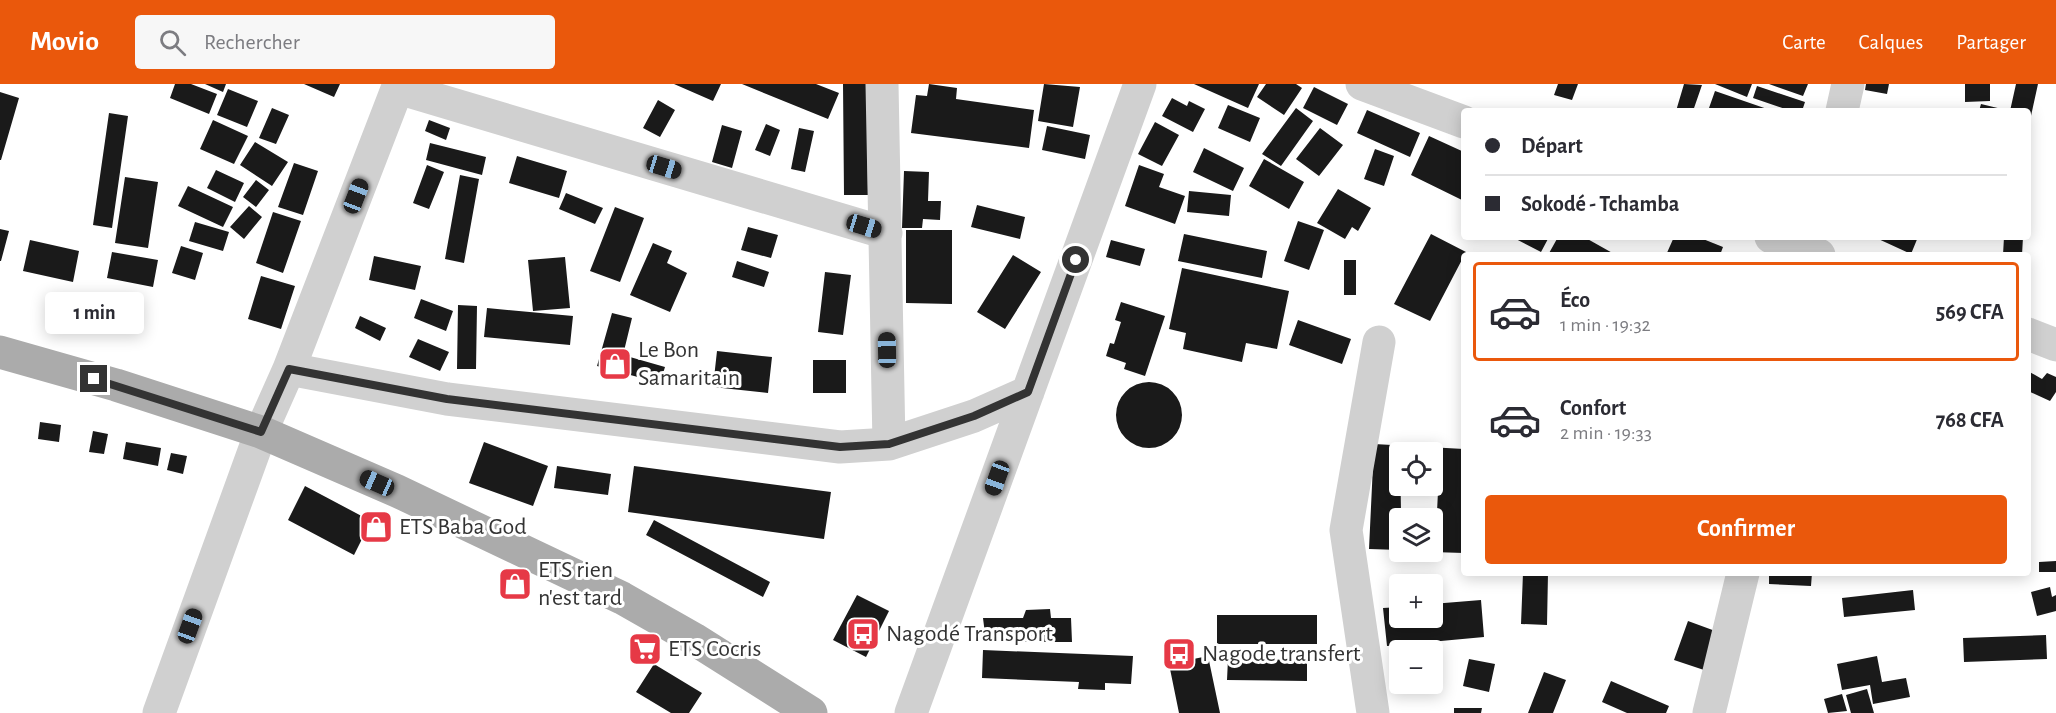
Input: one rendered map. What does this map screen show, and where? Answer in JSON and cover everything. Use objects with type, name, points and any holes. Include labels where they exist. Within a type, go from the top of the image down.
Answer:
[{"type":"main road","points":[[0,352],[116,385],[261,432],[397,491],[622,598],[811,713]]},
{"type":"street","points":[[882,84],[889,444]]},
{"type":"street","points":[[911,713],[1140,84]]},
{"type":"street","points":[[1362,84],[1461,121]]},
{"type":"street","points":[[1843,108],[1848,84]]},
{"type":"street","points":[[159,713],[261,432],[289,369],[398,86],[886,232]]},
{"type":"street","points":[[1781,240],[1814,250]]},
{"type":"street","points":[[2031,335],[2056,345]]},
{"type":"street","points":[[1373,713],[1346,530],[1378,342]]},
{"type":"street","points":[[289,369],[447,399],[840,447],[889,444],[974,416],[1028,392]]},
{"type":"street","points":[[1709,713],[1742,576]]},
{"type":"building","points":[[175,84],[191,84],[217,94],[209,114],[170,98]]},
{"type":"building","points":[[205,84],[226,84],[223,92]]},
{"type":"building","points":[[304,84],[340,84],[334,97]]},
{"type":"building","points":[[674,84],[721,84],[713,101]]},
{"type":"building","points":[[742,84],[816,84],[839,93],[828,119]]},
{"type":"building","points":[[843,84],[867,84],[868,195],[844,195]]},
{"type":"building","points":[[929,84],[957,88],[956,99],[1034,110],[1029,148],[911,133],[916,95],[927,96]]},
{"type":"building","points":[[1044,84],[1080,87],[1073,127],[1038,121]]},
{"type":"building","points":[[1194,84],[1259,84],[1248,108]]},
{"type":"building","points":[[1266,84],[1296,84],[1302,88],[1284,115],[1257,97]]},
{"type":"building","points":[[1558,84],[1578,84],[1572,100],[1554,95]]},
{"type":"building","points":[[1684,84],[1702,85],[1694,108],[1677,108]]},
{"type":"building","points":[[1715,84],[1752,84],[1747,97]]},
{"type":"building","points":[[1769,84],[1808,84],[1803,96]]},
{"type":"building","points":[[1866,84],[1889,84],[1887,94],[1865,90]]},
{"type":"building","points":[[1965,84],[1990,84],[1990,101],[1965,102]]},
{"type":"building","points":[[2016,84],[2038,84],[2031,116],[2031,108],[2011,108]]},
{"type":"building","points":[[1757,86],[1805,102],[1803,108],[1782,108],[1753,98]]},
{"type":"building","points":[[1314,87],[1348,104],[1337,125],[1303,108]]},
{"type":"building","points":[[228,89],[258,101],[247,127],[217,115]]},
{"type":"building","points":[[1715,91],[1764,108],[1709,108]]},
{"type":"building","points":[[0,92],[19,98],[1,160],[0,160]]},
{"type":"building","points":[[1172,98],[1187,106],[1189,101],[1205,109],[1193,132],[1162,116]]},
{"type":"building","points":[[658,100],[675,110],[660,137],[643,128]]},
{"type":"building","points":[[1981,104],[1998,108],[1980,108]]},
{"type":"building","points":[[1228,105],[1260,118],[1250,142],[1218,128]]},
{"type":"building","points":[[272,108],[289,115],[276,144],[259,138]]},
{"type":"building","points":[[1296,108],[1313,121],[1281,166],[1262,154]]},
{"type":"building","points":[[1367,110],[1420,133],[1410,157],[1357,133]]},
{"type":"building","points":[[109,113],[128,116],[112,228],[93,225]]},
{"type":"building","points":[[213,120],[248,136],[234,164],[200,149]]},
{"type":"building","points":[[429,120],[450,128],[446,140],[425,131]]},
{"type":"building","points":[[1155,122],[1179,135],[1162,166],[1138,154]]},
{"type":"building","points":[[766,124],[780,130],[770,156],[755,150]]},
{"type":"building","points":[[722,125],[742,131],[732,168],[712,162]]},
{"type":"building","points":[[1047,126],[1090,135],[1085,159],[1042,150]]},
{"type":"building","points":[[799,128],[814,131],[805,172],[791,169]]},
{"type":"building","points":[[1320,128],[1343,145],[1319,176],[1296,159]]},
{"type":"building","points":[[1429,136],[1461,151],[1461,200],[1411,175]]},
{"type":"building","points":[[255,142],[288,162],[272,186],[240,165]]},
{"type":"building","points":[[430,143],[486,157],[482,175],[426,160]]},
{"type":"building","points":[[1204,148],[1244,168],[1233,191],[1193,172]]},
{"type":"building","points":[[1375,149],[1394,156],[1384,186],[1364,179]]},
{"type":"building","points":[[517,156],[567,171],[559,198],[509,183]]},
{"type":"building","points":[[1264,159],[1304,182],[1289,209],[1249,186]]},
{"type":"building","points":[[294,163],[318,171],[303,215],[278,207]]},
{"type":"building","points":[[427,165],[444,172],[429,209],[413,203]]},
{"type":"building","points":[[1139,165],[1164,174],[1159,187],[1185,196],[1175,224],[1125,206]]},
{"type":"building","points":[[216,170],[244,183],[235,202],[207,188]]},
{"type":"building","points":[[904,171],[929,172],[928,201],[941,201],[940,220],[923,219],[922,228],[902,228]]},
{"type":"building","points":[[460,175],[479,179],[464,263],[445,259]]},
{"type":"building","points":[[125,177],[158,182],[148,248],[115,243]]},
{"type":"building","points":[[256,180],[269,190],[256,207],[243,197]]},
{"type":"building","points":[[188,186],[233,207],[223,227],[178,206]]},
{"type":"building","points":[[1338,189],[1371,208],[1358,231],[1352,227],[1345,239],[1317,223]]},
{"type":"building","points":[[1189,191],[1231,195],[1229,216],[1187,212]]},
{"type":"building","points":[[566,193],[603,208],[595,224],[559,209]]},
{"type":"building","points":[[977,205],[1025,217],[1020,239],[971,227]]},
{"type":"building","points":[[249,206],[262,217],[244,239],[230,227]]},
{"type":"building","points":[[615,207],[644,218],[620,282],[590,271]]},
{"type":"building","points":[[273,212],[301,221],[283,273],[256,263]]},
{"type":"building","points":[[1298,221],[1324,230],[1309,270],[1284,261]]},
{"type":"building","points":[[195,222],[229,232],[223,251],[189,241]]},
{"type":"building","points":[[748,227],[778,235],[771,258],[741,250]]},
{"type":"building","points":[[0,229],[9,231],[1,261],[0,261]]},
{"type":"building","points":[[906,230],[952,230],[952,304],[906,303]]},
{"type":"building","points":[[1184,234],[1267,251],[1262,278],[1178,261]]},
{"type":"building","points":[[1431,234],[1466,252],[1461,252],[1461,262],[1430,321],[1394,304]]},
{"type":"building","points":[[30,240],[79,251],[73,282],[23,271]]},
{"type":"building","points":[[1111,240],[1145,249],[1140,266],[1106,257]]},
{"type":"building","points":[[1518,240],[1547,240],[1541,252]]},
{"type":"building","points":[[1556,240],[1589,240],[1611,252],[1550,252]]},
{"type":"building","points":[[1673,240],[1706,240],[1723,247],[1721,252],[1667,252]]},
{"type":"building","points":[[1881,240],[1917,240],[1912,252],[1907,252]]},
{"type":"building","points":[[2004,240],[2023,240],[2022,252],[2003,252]]},
{"type":"building","points":[[653,243],[672,251],[667,263],[687,273],[670,312],[630,295]]},
{"type":"building","points":[[181,246],[203,253],[195,280],[172,273]]},
{"type":"building","points":[[112,252],[158,260],[153,287],[107,278]]},
{"type":"building","points":[[1013,255],[1041,272],[1005,329],[977,312]]},
{"type":"building","points":[[374,256],[421,266],[415,290],[369,280]]},
{"type":"building","points":[[565,257],[570,308],[533,311],[528,260]]},
{"type":"building","points":[[1344,260],[1356,260],[1356,295],[1344,295]]},
{"type":"building","points":[[737,261],[769,272],[764,287],[732,277]]},
{"type":"building","points":[[1182,268],[1289,291],[1277,349],[1246,343],[1242,362],[1183,349],[1186,333],[1169,329]]},
{"type":"building","points":[[825,272],[851,275],[843,335],[818,332]]},
{"type":"building","points":[[261,276],[295,286],[281,329],[248,319]]},
{"type":"building","points":[[421,299],[453,311],[446,331],[414,318]]},
{"type":"building","points":[[1121,302],[1165,316],[1145,376],[1124,369],[1126,363],[1106,356],[1110,343],[1114,344],[1121,322],[1115,320]]},
{"type":"building","points":[[458,305],[477,306],[476,369],[457,369]]},
{"type":"building","points":[[487,308],[573,316],[570,345],[484,337]]},
{"type":"building","points":[[612,313],[632,318],[623,355],[665,367],[660,383],[597,366]]},
{"type":"building","points":[[360,316],[386,328],[380,341],[355,328]]},
{"type":"building","points":[[1298,320],[1351,339],[1342,364],[1289,345]]},
{"type":"building","points":[[418,339],[449,352],[440,371],[409,357]]},
{"type":"building","points":[[717,351],[772,357],[768,393],[713,387]]},
{"type":"building","points":[[813,360],[846,360],[846,393],[813,393]]},
{"type":"building","points":[[2031,373],[2042,379],[2047,373],[2056,377],[2056,392],[2050,401],[2031,392]]},
{"type":"building","points":[[1143,382],[1155,382],[1167,387],[1177,397],[1182,415],[1180,428],[1167,443],[1155,448],[1143,448],[1131,443],[1121,433],[1116,421],[1116,409],[1121,397],[1131,387]]},
{"type":"building","points":[[40,422],[61,425],[59,442],[38,439]]},
{"type":"building","points":[[93,431],[108,434],[104,454],[89,452]]},
{"type":"building","points":[[126,442],[161,448],[158,466],[123,459]]},
{"type":"building","points":[[484,442],[548,466],[533,506],[469,483]]},
{"type":"building","points":[[1374,444],[1389,445],[1389,496],[1401,496],[1401,508],[1389,508],[1389,550],[1369,549]]},
{"type":"building","points":[[1443,448],[1461,449],[1461,553],[1443,552],[1443,508],[1437,508],[1438,496],[1443,496]]},
{"type":"building","points":[[171,453],[187,456],[183,474],[167,470]]},
{"type":"building","points":[[557,466],[611,474],[608,495],[554,488]]},
{"type":"building","points":[[634,466],[831,492],[824,539],[628,512]]},
{"type":"building","points":[[305,486],[371,521],[354,555],[288,520]]},
{"type":"building","points":[[654,520],[770,582],[763,597],[646,535]]},
{"type":"building","points":[[2056,561],[2056,572],[2039,572],[2039,562]]},
{"type":"building","points":[[1523,576],[1548,576],[1547,625],[1521,624]]},
{"type":"building","points":[[1769,576],[1812,576],[1811,586],[1769,584]]},
{"type":"building","points":[[2050,587],[2052,597],[2056,595],[2056,611],[2037,616],[2031,592]]},
{"type":"building","points":[[1913,590],[1915,610],[1844,617],[1842,598]]},
{"type":"building","points":[[857,595],[889,611],[866,657],[833,640]]},
{"type":"building","points":[[1481,600],[1484,637],[1443,641],[1389,640],[1389,646],[1387,646],[1383,608],[1389,608],[1389,628],[1443,628],[1443,603]]},
{"type":"building","points":[[1050,609],[1051,618],[1071,618],[1072,642],[986,642],[983,618],[1023,618],[1026,610]]},
{"type":"building","points":[[1217,615],[1317,615],[1317,644],[1217,644]]},
{"type":"building","points":[[1688,621],[1718,632],[1704,670],[1674,660]]},
{"type":"building","points":[[2046,635],[2047,659],[1964,662],[1963,638]]},
{"type":"building","points":[[983,650],[1133,656],[1131,684],[1105,683],[1105,690],[1078,689],[1079,682],[982,678]]},
{"type":"building","points":[[1208,656],[1220,713],[1179,713],[1169,664]]},
{"type":"building","points":[[1877,656],[1882,682],[1906,678],[1910,697],[1873,704],[1870,685],[1842,690],[1837,664]]},
{"type":"building","points":[[1228,659],[1307,660],[1307,681],[1227,680]]},
{"type":"building","points":[[1469,659],[1495,664],[1489,692],[1463,686]]},
{"type":"building","points":[[654,664],[702,693],[689,713],[671,713],[636,692]]},
{"type":"building","points":[[1544,672],[1566,680],[1553,713],[1528,713]]},
{"type":"building","points":[[1611,681],[1669,706],[1666,713],[1627,713],[1602,702]]},
{"type":"building","points":[[1867,689],[1874,713],[1851,713],[1846,695]]},
{"type":"building","points":[[1842,694],[1847,711],[1828,713],[1824,699]]},
{"type":"building","points":[[1454,708],[1482,708],[1481,713],[1454,713]]},
{"type":"place","name":"Le Bon Samaritain","points":[[615,364]]},
{"type":"place","name":"ETS Baba God","points":[[376,527]]},
{"type":"place","name":"ETS rien n'est tard","points":[[515,584]]},
{"type":"place","name":"Nagodé Transport","points":[[863,634]]},
{"type":"place","name":"ETS Cocris","points":[[645,649]]},
{"type":"place","name":"Nagode transfert","points":[[1179,654]]},
{"type":"route","points":[[94,379],[261,432],[289,369],[447,399],[596,418],[840,447],[889,444],[974,416],[1028,392],[1076,260]]}]
